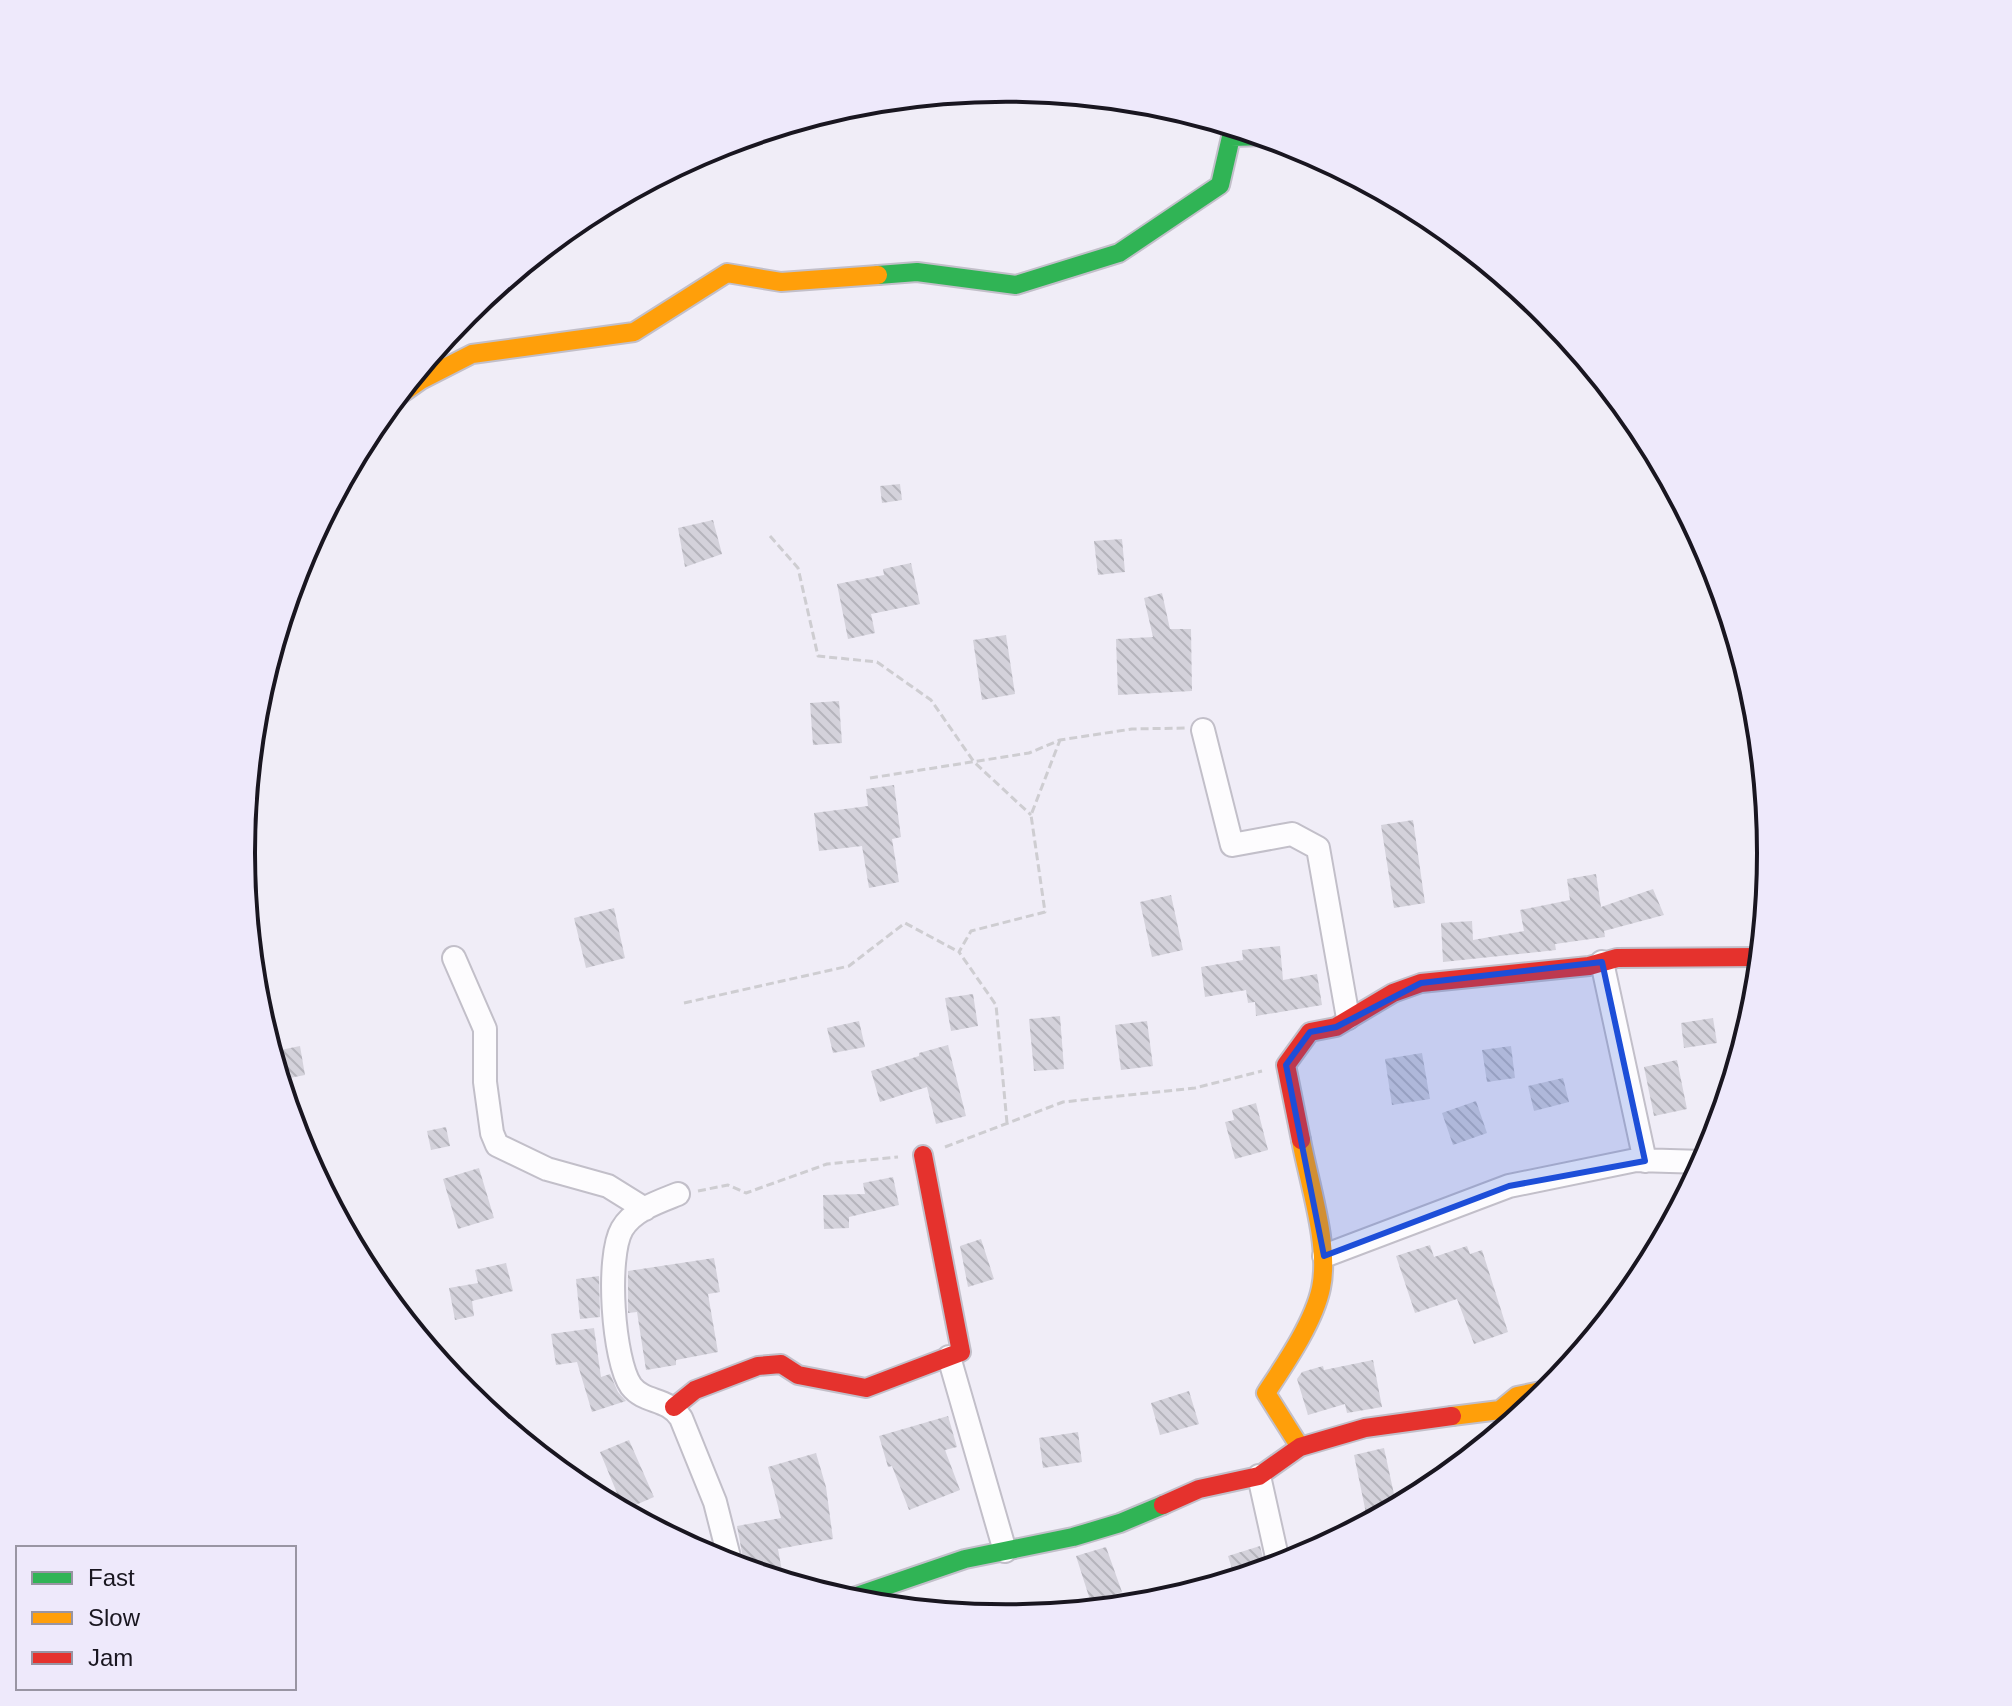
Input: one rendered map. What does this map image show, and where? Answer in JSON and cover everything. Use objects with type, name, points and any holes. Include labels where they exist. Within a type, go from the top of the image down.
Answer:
[{"type":"street","points":[[425,378],[472,354],[634,332],[727,273],[781,282],[917,272],[1016,285],[1119,253],[1220,185],[1231,137]]},
{"type":"street","points":[[1203,730],[1232,845],[1292,834],[1318,848],[1348,1018]]},
{"type":"street","points":[[454,958],[485,1029],[485,1082],[492,1133],[497,1145],[547,1169],[608,1186],[645,1209]]},
{"type":"street","points":[[1300,1447],[1266,1393],[1297,1345],[1321,1290],[1324,1256],[1286,1065],[1310,1032],[1336,1027],[1393,993],[1421,983],[1589,966],[1617,958],[1750,958]]},
{"type":"street","points":[[1602,962],[1645,1161]]},
{"type":"street","points":[[674,1407],[695,1390],[758,1366],[781,1364],[798,1375],[866,1388],[961,1352],[923,1155]]},
{"type":"street","points":[[1324,1256],[1509,1186],[1636,1160],[1690,1162]]},
{"type":"street","points":[[678,1194],[632,1216],[621,1231],[615,1257],[615,1333],[619,1359],[632,1388],[649,1399],[674,1407],[681,1418],[715,1502],[727,1550]]},
{"type":"street","points":[[949,1357],[1005,1551]]},
{"type":"street","points":[[869,1592],[965,1559],[1073,1537],[1120,1523],[1199,1489],[1259,1476],[1300,1447],[1365,1428],[1500,1410],[1517,1396],[1526,1394]]},
{"type":"street","points":[[1259,1476],[1276,1553]]},
{"type":"path","points":[[770,536],[798,568],[818,656],[877,662],[931,700],[974,762],[1031,815]]},
{"type":"path","points":[[870,778],[1029,753],[1060,740],[1132,729],[1195,727],[1203,730]]},
{"type":"path","points":[[959,952],[971,931],[1045,912],[1031,815],[1060,740]]},
{"type":"path","points":[[684,1003],[849,966],[905,923],[959,952],[996,1005],[1007,1123]]},
{"type":"path","points":[[678,1194],[728,1185],[746,1193],[827,1164],[923,1155],[1063,1102],[1195,1088],[1286,1065]]},
{"type":"highlighted area","points":[[1602,962],[1645,1161],[1509,1186],[1324,1256],[1286,1065],[1310,1032],[1336,1027],[1421,983]]},
{"type":"building","points":[[900,484],[902,500],[882,503],[880,486]]},
{"type":"building","points":[[713,520],[722,554],[685,567],[678,528]]},
{"type":"building","points":[[1122,539],[1125,572],[1098,575],[1094,541]]},
{"type":"building","points":[[911,563],[920,604],[871,614],[875,633],[848,639],[837,584],[884,575],[883,569]]},
{"type":"building","points":[[1162,593],[1170,629],[1191,629],[1192,691],[1118,695],[1116,639],[1153,637],[1144,598]]},
{"type":"building","points":[[1006,635],[1015,694],[982,700],[973,640]]},
{"type":"building","points":[[839,701],[842,743],[813,745],[810,703]]},
{"type":"building","points":[[894,785],[901,837],[892,839],[899,882],[869,888],[862,846],[819,851],[814,813],[868,806],[866,789]]},
{"type":"building","points":[[1413,820],[1425,903],[1394,908],[1381,825]]},
{"type":"building","points":[[1596,874],[1601,907],[1653,889],[1664,915],[1604,931],[1605,937],[1555,944],[1556,950],[1443,962],[1441,923],[1472,921],[1473,940],[1524,931],[1520,910],[1570,900],[1567,879]]},
{"type":"building","points":[[1171,895],[1183,950],[1152,957],[1140,902]]},
{"type":"building","points":[[614,908],[625,958],[586,968],[574,918]]},
{"type":"building","points":[[1280,946],[1283,980],[1317,974],[1322,1005],[1256,1016],[1255,1002],[1248,1003],[1246,990],[1205,997],[1201,967],[1243,960],[1242,950]]},
{"type":"building","points":[[973,994],[978,1026],[951,1031],[945,998]]},
{"type":"building","points":[[1060,1016],[1064,1069],[1034,1071],[1029,1019]]},
{"type":"building","points":[[1713,1018],[1717,1043],[1684,1048],[1681,1023]]},
{"type":"building","points":[[859,1021],[865,1047],[833,1053],[827,1028]]},
{"type":"building","points":[[1147,1021],[1153,1066],[1121,1070],[1115,1025]]},
{"type":"building","points":[[948,1045],[966,1116],[936,1124],[927,1087],[880,1102],[871,1071]]},
{"type":"building","points":[[300,1046],[305,1075],[290,1078],[282,1050]]},
{"type":"building","points":[[1511,1046],[1515,1078],[1487,1082],[1482,1050]]},
{"type":"building","points":[[1422,1053],[1430,1099],[1392,1105],[1385,1059]]},
{"type":"building","points":[[1677,1060],[1687,1109],[1654,1116],[1644,1067]]},
{"type":"building","points":[[1563,1078],[1569,1102],[1534,1111],[1528,1086]]},
{"type":"building","points":[[1476,1101],[1487,1133],[1453,1145],[1442,1113]]},
{"type":"building","points":[[1256,1103],[1268,1150],[1235,1159],[1225,1122],[1234,1120],[1232,1110]]},
{"type":"building","points":[[446,1127],[450,1146],[431,1150],[427,1131]]},
{"type":"building","points":[[479,1168],[494,1218],[458,1229],[443,1179]]},
{"type":"building","points":[[893,1177],[899,1205],[849,1217],[849,1228],[824,1229],[823,1195],[865,1194],[863,1183]]},
{"type":"building","points":[[981,1239],[994,1279],[968,1287],[960,1246]]},
{"type":"building","points":[[1430,1245],[1434,1257],[1467,1246],[1470,1254],[1482,1250],[1508,1332],[1474,1344],[1457,1299],[1415,1313],[1396,1256]]},
{"type":"building","points":[[714,1258],[720,1292],[708,1294],[718,1352],[676,1360],[676,1365],[646,1370],[637,1312],[628,1313],[628,1271]]},
{"type":"building","points":[[506,1263],[513,1291],[472,1301],[474,1316],[455,1320],[449,1288],[478,1283],[475,1270]]},
{"type":"building","points":[[599,1276],[600,1317],[580,1319],[576,1279]]},
{"type":"building","points":[[594,1328],[601,1377],[610,1374],[626,1401],[592,1412],[577,1362],[556,1365],[551,1334]]},
{"type":"building","points":[[1373,1360],[1382,1407],[1347,1413],[1345,1404],[1308,1415],[1297,1379],[1302,1372],[1323,1366],[1324,1370]]},
{"type":"building","points":[[1189,1391],[1199,1424],[1160,1435],[1151,1403]]},
{"type":"building","points":[[948,1416],[957,1447],[945,1450],[960,1490],[909,1510],[892,1466],[888,1467],[879,1436]]},
{"type":"building","points":[[1078,1432],[1082,1462],[1043,1468],[1039,1438]]},
{"type":"building","points":[[629,1440],[654,1497],[634,1505],[618,1495],[600,1452]]},
{"type":"building","points":[[1384,1448],[1394,1495],[1366,1512],[1354,1455]]},
{"type":"building","points":[[816,1453],[826,1487],[833,1539],[778,1549],[782,1569],[743,1556],[737,1526],[781,1518],[768,1467]]},
{"type":"building","points":[[1260,1546],[1263,1558],[1232,1568],[1228,1556]]},
{"type":"building","points":[[1106,1547],[1122,1592],[1090,1599],[1076,1556]]},
{"type":"traffic: fast","points":[[878,275],[917,272],[1016,285],[1119,253],[1220,185],[1231,137]]},
{"type":"traffic: fast","points":[[869,1592],[965,1559],[1073,1537],[1120,1523],[1163,1505]]},
{"type":"traffic: slow","points":[[425,378],[472,354],[634,332],[727,273],[781,282],[878,275]]},
{"type":"traffic: slow","points":[[1300,1447],[1266,1393],[1306,1329],[1321,1288],[1321,1234],[1301,1140]]},
{"type":"traffic: slow","points":[[1452,1416],[1500,1410],[1517,1396],[1526,1394]]},
{"type":"traffic: jam","points":[[1301,1140],[1286,1065],[1310,1032],[1336,1027],[1393,993],[1421,983],[1589,966],[1617,958],[1750,957]]},
{"type":"traffic: jam","points":[[674,1407],[695,1390],[758,1366],[781,1364],[798,1375],[866,1388],[961,1352],[923,1155]]},
{"type":"traffic: jam","points":[[1163,1505],[1199,1489],[1259,1476],[1300,1447],[1365,1428],[1452,1416]]}]
